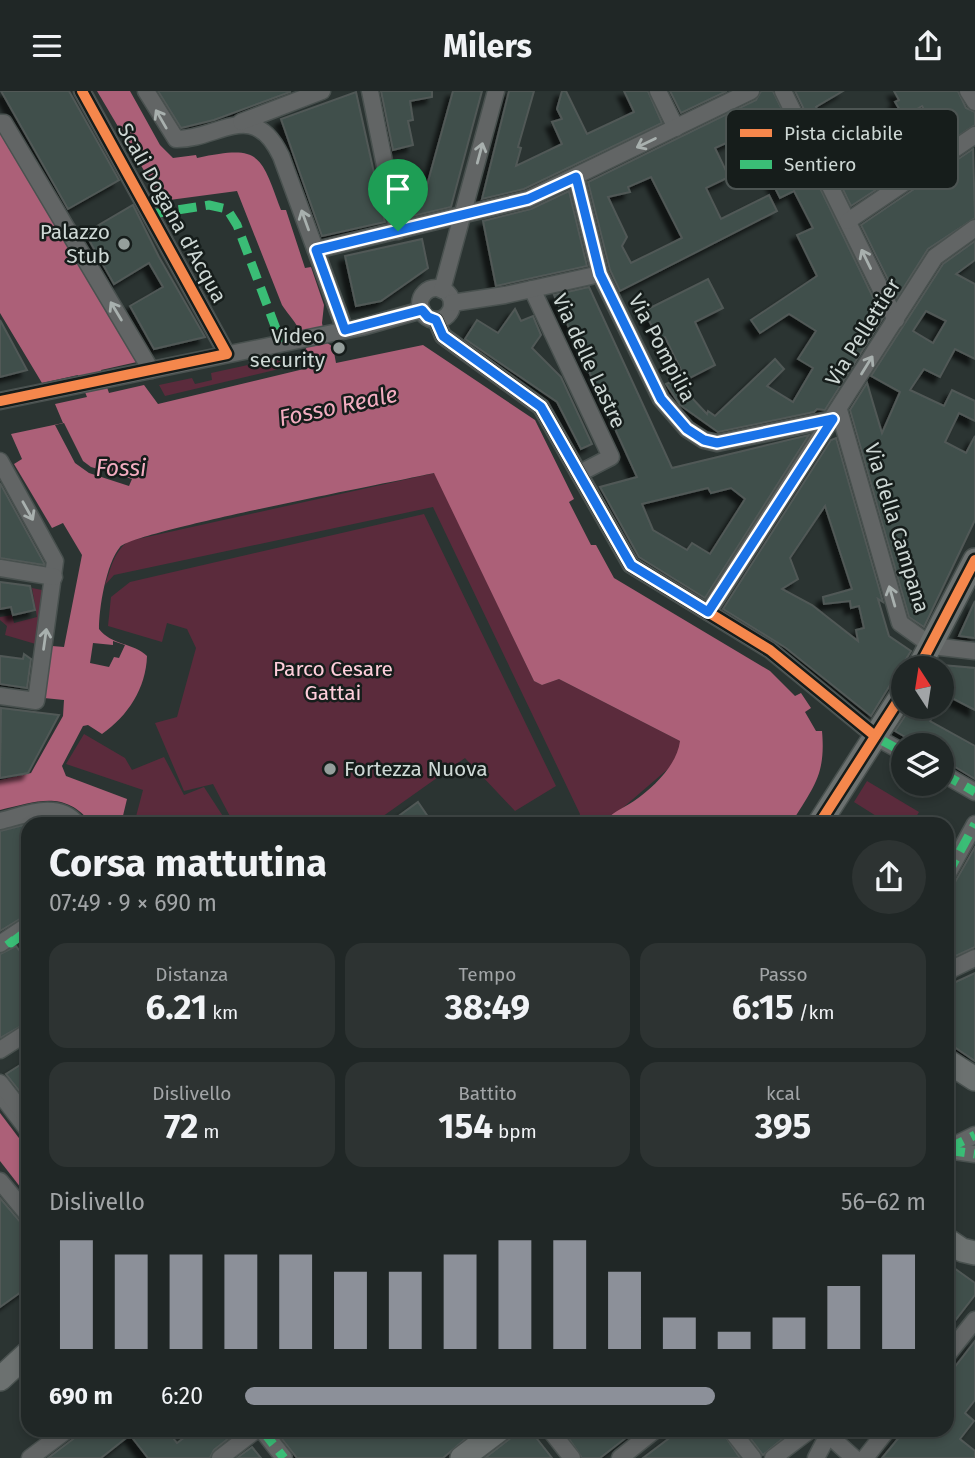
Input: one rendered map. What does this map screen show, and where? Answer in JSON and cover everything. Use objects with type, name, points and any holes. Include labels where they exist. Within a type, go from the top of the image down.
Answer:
[{"type":"street","name":"Scali Dogana d'Acqua","points":[[82,91],[227,353]]},
{"type":"street","points":[[146,91],[172,137],[182,139],[241,122],[322,91]]},
{"type":"street","points":[[370,91],[398,231]]},
{"type":"street","points":[[436,320],[450,312],[447,297],[463,215],[496,91]]},
{"type":"street","points":[[658,91],[676,128]]},
{"type":"street","points":[[316,250],[528,199],[751,91]]},
{"type":"street","points":[[783,91],[792,109]]},
{"type":"street","points":[[968,91],[975,102]]},
{"type":"street","points":[[1,121],[148,371]]},
{"type":"street","points":[[241,122],[262,132],[278,151],[345,330]]},
{"type":"street","points":[[958,147],[975,135]]},
{"type":"street","name":"Via Pompilia","points":[[576,177],[600,274],[661,399],[677,421],[694,435],[710,442],[723,443],[836,414]]},
{"type":"street","points":[[832,189],[896,320]]},
{"type":"street","points":[[848,221],[895,189]]},
{"type":"street","name":"Via Pellettier","points":[[708,612],[935,257],[975,228]]},
{"type":"street","name":"Via delle Lastre","points":[[447,297],[532,289],[600,274]]},
{"type":"street","points":[[447,297],[436,289],[425,293],[421,300],[422,310],[428,317],[436,320],[443,336],[541,407],[631,565],[771,650],[879,739],[891,746]]},
{"type":"street","name":"Via delle Lastre","points":[[532,289],[611,457],[580,473]]},
{"type":"street","points":[[0,401],[345,330],[422,310]]},
{"type":"street","name":"Via della Campana","points":[[836,414],[900,623],[932,646]]},
{"type":"street","points":[[0,461],[55,561],[36,701],[0,695]]},
{"type":"street","points":[[926,656],[975,560]]},
{"type":"street","points":[[0,568],[54,577]]},
{"type":"street","points":[[932,646],[975,651]]},
{"type":"street","points":[[824,817],[879,739],[891,716]]},
{"type":"street","points":[[954,780],[975,792]]},
{"type":"street","points":[[0,821],[47,810],[69,817]]},
{"type":"street","points":[[954,862],[975,824]]},
{"type":"street","points":[[4,942],[21,930]]},
{"type":"street","points":[[4,942],[11,943],[21,936]]},
{"type":"street","points":[[954,968],[975,958]]},
{"type":"street","points":[[0,1050],[21,1036]]},
{"type":"street","points":[[954,1066],[975,1079]]},
{"type":"street","points":[[0,1083],[21,1110]]},
{"type":"street","points":[[954,1146],[975,1135]]},
{"type":"street","points":[[954,1150],[975,1154]]},
{"type":"street","points":[[0,1181],[21,1206]]},
{"type":"street","points":[[954,1346],[975,1320]]},
{"type":"street","points":[[0,1379],[21,1360]]},
{"type":"street","points":[[30,1458],[57,1437]]},
{"type":"street","points":[[220,1458],[249,1437]]},
{"type":"street","points":[[263,1437],[284,1458]]},
{"type":"street","points":[[462,1458],[490,1437]]},
{"type":"street","points":[[556,1437],[572,1458]]},
{"type":"street","points":[[620,1458],[646,1437]]},
{"type":"street","points":[[737,1437],[753,1458]]},
{"type":"street","points":[[773,1458],[810,1437]]},
{"type":"street","points":[[816,1458],[819,1437]]},
{"type":"street","points":[[828,1437],[854,1458]]},
{"type":"street","points":[[865,1458],[882,1437]]},
{"type":"lane","points":[[0,1100],[21,1128]]},
{"type":"green space","points":[[298,354],[300,364],[165,396],[159,385],[192,378],[195,384],[212,380],[211,373]]},
{"type":"green space","points":[[435,473],[534,681],[542,685],[559,679],[680,741],[679,756],[669,768],[612,817],[579,817],[433,507],[114,575],[105,585],[116,555],[129,541]]},
{"type":"green space","name":"Parco Cesare Gattai","points":[[424,514],[556,786],[515,811],[465,758],[382,817],[230,817],[213,784],[184,791],[155,723],[177,717],[196,648],[187,629],[167,623],[162,642],[108,626],[111,597],[130,582]]},
{"type":"green space","points":[[32,588],[47,591],[39,645],[5,635],[7,626],[0,620],[0,617],[12,615],[14,623],[37,617]]},
{"type":"green space","points":[[84,734],[125,758],[132,770],[164,757],[184,795],[204,787],[223,817],[136,817],[143,790],[66,764]]},
{"type":"green space","points":[[867,781],[919,812],[916,817],[878,817],[854,802]]},
{"type":"water","name":"Fossi","points":[[97,91],[130,91],[160,145],[173,158],[234,153],[255,158],[268,176],[281,210],[286,210],[305,268],[311,267],[324,305],[322,323],[326,342],[333,347],[336,363],[423,345],[535,420],[574,499],[569,502],[591,545],[596,545],[614,578],[770,671],[795,696],[801,693],[811,708],[805,712],[816,731],[822,731],[823,746],[820,770],[812,790],[795,817],[609,817],[657,782],[674,759],[680,741],[559,679],[542,685],[534,681],[434,473],[215,519],[169,530],[120,547],[107,575],[99,629],[110,638],[147,656],[146,668],[134,700],[120,719],[102,734],[88,725],[83,726],[62,766],[66,776],[127,799],[123,817],[86,817],[71,806],[49,801],[0,810],[0,780],[31,773],[63,716],[64,700],[44,698],[52,646],[64,647],[82,555],[63,523],[52,528],[14,464],[22,459],[11,434],[63,423],[55,404],[87,397],[78,375],[42,383],[0,313],[0,132],[137,362],[101,370],[109,393],[144,385],[158,404],[308,368],[303,353],[307,347],[305,340],[282,305],[237,191],[162,201]]},
{"type":"water","points":[[0,1113],[21,1141],[21,1188],[0,1161]]},
{"type":"pier","points":[[64,423],[83,461],[91,467],[132,479],[129,486],[89,473],[75,463],[55,425]]},
{"type":"pier","points":[[113,641],[125,645],[119,658],[114,657],[109,667],[90,663],[93,643],[113,645]]},
{"type":"building","points":[[1,91],[69,91],[119,180],[68,209]]},
{"type":"building","points":[[158,91],[290,92],[214,120],[181,128]]},
{"type":"building","points":[[381,91],[432,91],[432,97],[410,101],[413,120],[408,121],[413,145],[393,150]]},
{"type":"building","points":[[453,91],[482,91],[451,207],[408,217],[400,180],[420,176],[424,196]]},
{"type":"building","points":[[509,91],[534,91],[518,147],[521,148],[516,166],[562,144],[552,122],[562,119],[557,109],[562,91],[566,91],[587,134],[634,112],[624,91],[648,91],[662,123],[524,189],[482,199]]},
{"type":"building","points":[[670,91],[727,91],[681,113]]},
{"type":"building","points":[[761,91],[773,91],[782,109],[738,109],[756,100]]},
{"type":"building","points":[[795,91],[843,91],[816,107],[817,109],[804,109]]},
{"type":"building","points":[[894,91],[958,91],[966,108],[975,112],[975,125],[958,136],[958,109],[924,109],[922,106],[917,109],[899,109],[895,102],[899,100]]},
{"type":"building","points":[[356,92],[385,222],[322,236],[281,119]]},
{"type":"building","points":[[726,115],[726,143],[715,148],[726,171],[726,178],[706,188],[721,219],[769,195],[777,211],[620,291],[610,270],[588,182]],"holes":[[[651,177],[682,238],[631,263],[622,246],[627,237],[608,197],[630,192],[628,187]]]},
{"type":"building","points":[[973,149],[975,218],[928,249],[897,298],[861,225],[914,189],[958,189],[958,159]]},
{"type":"building","points":[[776,189],[820,189],[883,318],[825,410],[817,409],[814,412],[718,432],[680,405],[666,384],[680,378],[690,396],[707,414],[708,411],[715,416],[775,359],[784,369],[767,386],[793,402],[813,368],[798,359],[816,331],[789,314],[760,333],[751,320],[817,276],[797,235],[813,228],[794,191],[780,198]]},
{"type":"building","points":[[843,189],[877,189],[851,206]]},
{"type":"building","points":[[569,191],[587,266],[496,286],[483,221],[531,209]]},
{"type":"building","points":[[133,205],[205,337],[154,349],[130,306],[163,287],[149,263],[114,284],[85,233]]},
{"type":"building","points":[[422,239],[428,268],[381,301],[356,306],[345,256]]},
{"type":"building","points":[[975,241],[975,260],[956,274],[975,284],[975,359],[955,349],[940,377],[924,369],[910,390],[944,406],[952,390],[975,401],[975,421],[959,413],[945,442],[966,453],[975,436],[975,520],[924,627],[909,617],[850,410],[867,383],[882,433],[900,392],[871,376],[943,264]],"holes":[[[926,311],[946,321],[933,343],[913,331]]]},
{"type":"building","points":[[708,279],[723,308],[695,322],[715,365],[686,380],[665,337],[659,340],[644,311]]},
{"type":"building","points":[[589,287],[672,468],[809,435],[705,598],[639,557],[600,487],[637,477],[554,295]],"holes":[[[708,488],[711,493],[731,488],[745,499],[710,554],[692,543],[687,550],[653,530],[642,504]]]},
{"type":"building","points":[[515,309],[521,321],[533,316],[541,335],[532,348],[561,377],[592,444],[581,449],[557,402],[465,339],[477,320],[498,333]]},
{"type":"building","points":[[0,320],[27,370],[0,377]]},
{"type":"building","points":[[836,438],[883,602],[878,599],[889,636],[911,651],[908,656],[891,656],[891,684],[871,716],[786,648],[723,609],[831,440]],"holes":[[[825,506],[852,589],[823,597],[824,604],[850,601],[851,608],[859,606],[864,628],[856,630],[858,641],[812,605],[782,589],[798,579],[790,558]]]},
{"type":"building","points":[[0,483],[44,563],[44,565],[0,558]]},
{"type":"building","points":[[0,582],[30,586],[35,610],[13,615],[11,607],[0,609]]},
{"type":"building","points":[[975,601],[975,638],[959,636]]},
{"type":"building","points":[[24,654],[31,659],[27,688],[0,684],[0,656],[23,659]]},
{"type":"building","points":[[954,666],[975,668],[975,710],[954,699]]},
{"type":"building","points":[[1,708],[59,715],[28,773],[0,778]]},
{"type":"building","points":[[903,719],[931,719],[930,721],[952,733],[898,733],[895,731]]},
{"type":"building","points":[[954,734],[975,746],[975,779],[954,766]]},
{"type":"building","points":[[418,802],[428,817],[401,817],[400,815]]},
{"type":"building","points":[[21,826],[21,918],[0,931],[0,831]]},
{"type":"building","points":[[975,847],[975,947],[954,957],[954,884]]},
{"type":"building","points":[[16,946],[21,953],[21,1026],[0,1038],[0,954]]},
{"type":"building","points":[[975,973],[975,1061],[954,1047],[954,983]]},
{"type":"building","points":[[21,1064],[21,1093],[6,1074]]},
{"type":"building","points":[[0,1198],[21,1223],[21,1292],[0,1307]]},
{"type":"building","points":[[954,1268],[975,1283],[975,1295],[954,1322]]},
{"type":"building","points":[[975,1341],[975,1400],[965,1413],[974,1421],[960,1439],[975,1451],[975,1458],[882,1458],[899,1437],[954,1437],[954,1368]]},
{"type":"building","points":[[76,1437],[127,1437],[101,1458],[48,1458]]},
{"type":"building","points":[[132,1437],[172,1437],[177,1443],[185,1437],[230,1437],[214,1450],[210,1458],[148,1458]]},
{"type":"building","points":[[280,1437],[468,1437],[443,1458],[297,1458]]},
{"type":"building","points":[[512,1437],[536,1437],[552,1458],[485,1458]]},
{"type":"building","points":[[568,1437],[627,1437],[600,1458],[582,1458]]},
{"type":"building","points":[[671,1437],[726,1437],[740,1458],[643,1458]]},
{"type":"building","points":[[749,1437],[785,1437],[763,1455]]},
{"type":"building","points":[[252,1447],[261,1458],[237,1458]]},
{"type":"marked path","points":[[152,214],[209,205],[227,209],[237,225],[281,342]]},
{"type":"marked path","points":[[883,741],[891,745]]},
{"type":"marked path","points":[[954,780],[975,792]]},
{"type":"marked path","points":[[954,862],[975,824]]},
{"type":"marked path","points":[[8,939],[11,943],[21,936]]},
{"type":"marked path","points":[[954,1146],[975,1135]]},
{"type":"marked path","points":[[954,1151],[975,1154]]},
{"type":"marked path","points":[[268,1437],[284,1458]]},
{"type":"cycle path","points":[[0,401],[227,354],[82,91]]},
{"type":"cycle path","points":[[436,320],[443,336],[541,407],[631,565],[770,650],[875,736]]},
{"type":"cycle path","points":[[925,656],[975,560]]},
{"type":"cycle path","points":[[823,817],[891,712]]},
{"type":"place","name":"Palazzo Stub","points":[[124,244]]},
{"type":"place","name":"Video security","points":[[339,348]]},
{"type":"place","name":"Fortezza Nuova","points":[[330,769]]},
{"type":"route","points":[[576,177],[600,274],[661,399],[677,421],[694,435],[717,443],[833,419],[708,612],[631,565],[541,407],[443,336],[436,320],[425,316],[422,310],[345,330],[316,250],[398,231],[528,199],[576,177]]},
{"type":"water label","name":"Fosso Reale","points":[[338,406]]}]
